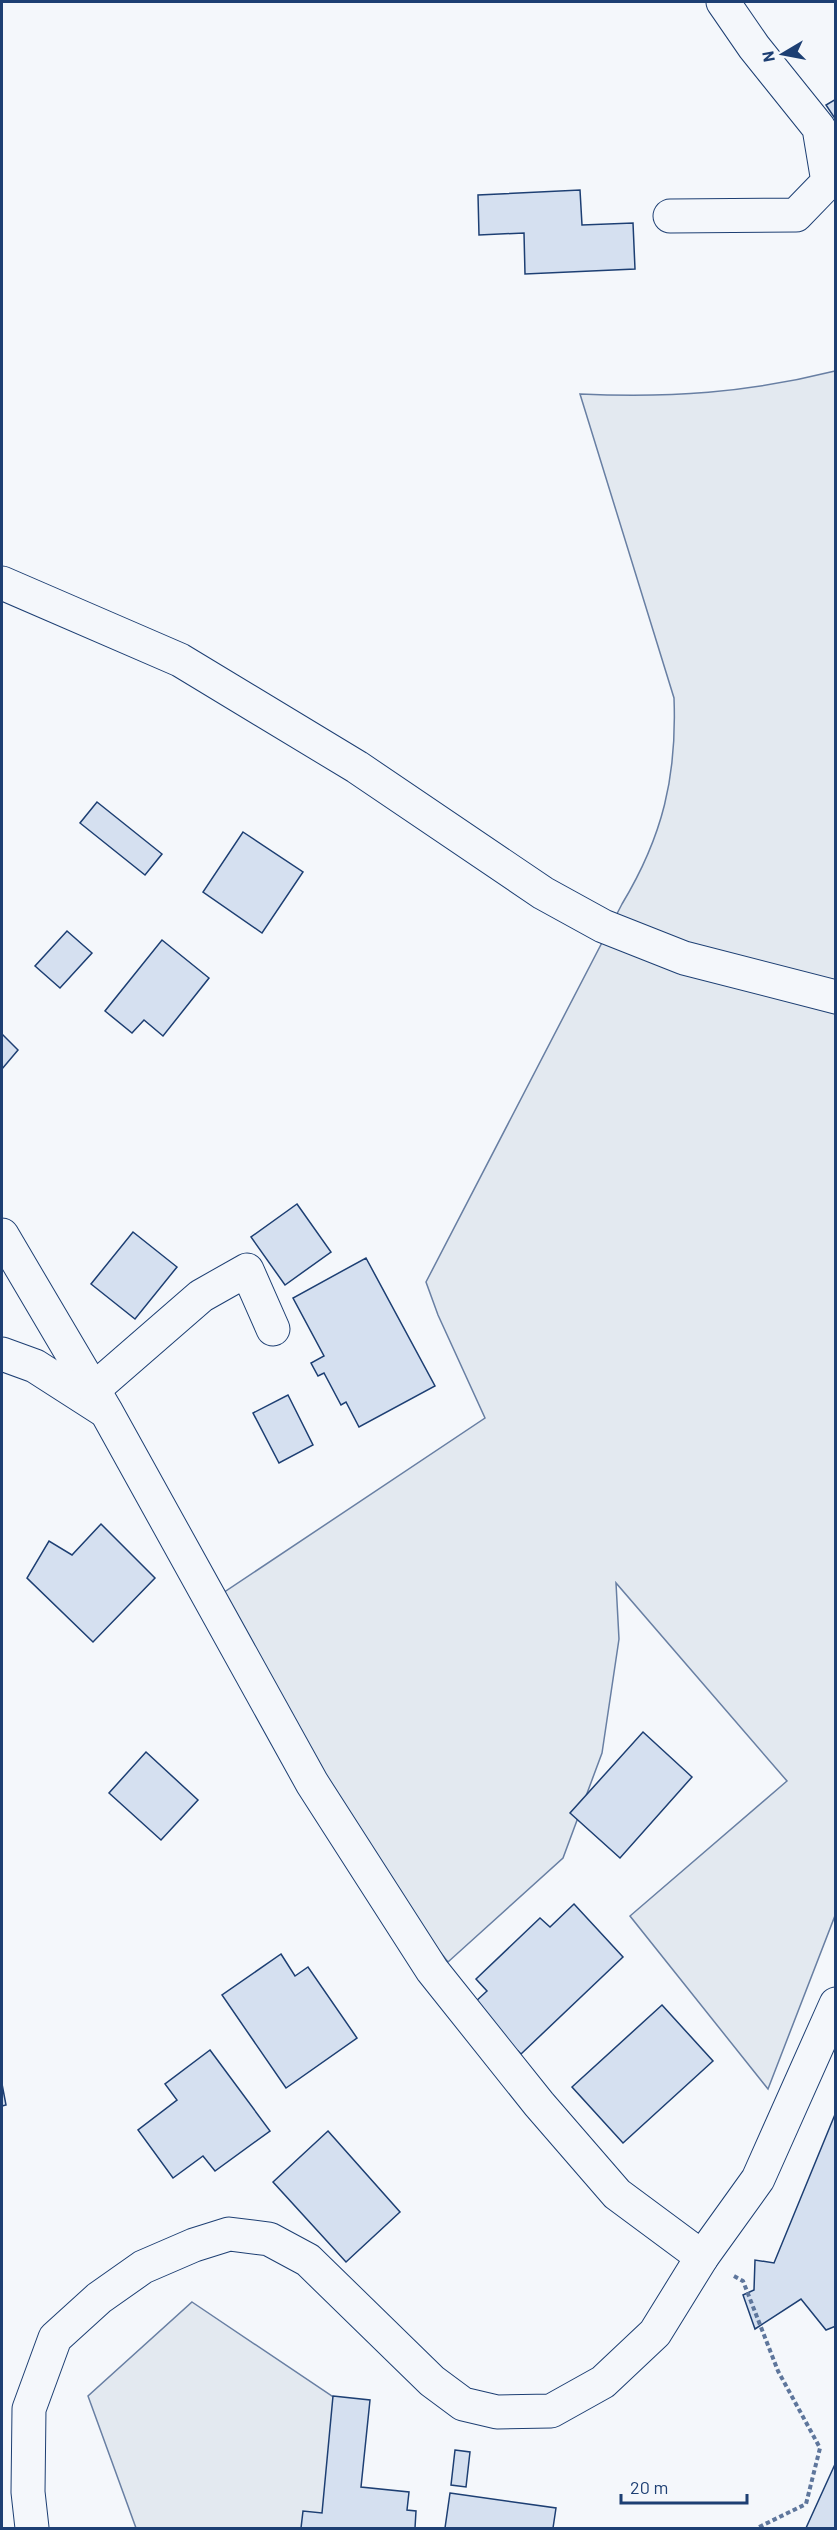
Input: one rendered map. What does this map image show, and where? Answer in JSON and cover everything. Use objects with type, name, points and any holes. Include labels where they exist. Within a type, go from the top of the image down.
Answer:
[{"type":"street","points":[[670,216],[796,215],[828,182],[819,128],[754,47],[723,2]]},
{"type":"street","points":[[2,583],[180,660],[357,767],[543,893],[603,926],[684,958],[836,997]]},
{"type":"street","points":[[2,1235],[100,1401],[312,1784],[432,1970],[539,2104],[617,2194],[702,2257]]},
{"type":"street","points":[[100,1401],[201,1296],[247,1270],[273,1329]]},
{"type":"street","points":[[2,1354],[35,1366],[100,1401]]},
{"type":"street","points":[[32,2529],[28,2492],[29,2409],[55,2338],[99,2298],[143,2267],[194,2245],[229,2234],[269,2239],[308,2260],[432,2381],[463,2404],[497,2412],[551,2411],[603,2382],[655,2333],[702,2257],[758,2180],[836,2004]]},
{"type":"path","points":[[702,2257],[743,2281],[778,2371],[820,2448],[806,2504],[757,2529]]},
{"type":"shaded area","points":[[835,371],[836,1913],[768,2089],[630,1916],[787,1781],[616,1583],[619,1639],[602,1753],[563,1858],[448,1962],[391,1889],[202,1607],[485,1418],[438,1315],[426,1282],[648,854],[665,805],[673,754],[674,698],[580,394],[645,395],[708,392],[771,384]]},
{"type":"shaded area","points":[[192,2302],[357,2413],[348,2528],[136,2528],[88,2396]]},
{"type":"building","points":[[836,99],[836,120],[826,105]]},
{"type":"building","points":[[580,190],[582,225],[633,223],[635,269],[525,274],[524,233],[479,235],[478,195]]},
{"type":"building","points":[[97,802],[162,854],[145,875],[80,823]]},
{"type":"building","points":[[243,832],[303,872],[262,933],[203,892]]},
{"type":"building","points":[[67,931],[92,953],[60,988],[35,966]]},
{"type":"building","points":[[162,940],[209,978],[163,1036],[144,1020],[132,1033],[105,1011]]},
{"type":"building","points":[[2,1034],[18,1050],[2,1069]]},
{"type":"building","points":[[297,1204],[331,1252],[285,1285],[251,1237]]},
{"type":"building","points":[[133,1232],[177,1267],[135,1319],[91,1284]]},
{"type":"building","points":[[366,1258],[435,1386],[359,1427],[346,1402],[341,1405],[324,1373],[318,1376],[311,1363],[324,1356],[293,1298]]},
{"type":"building","points":[[288,1395],[313,1445],[279,1463],[253,1413]]},
{"type":"building","points":[[101,1524],[155,1578],[93,1642],[27,1578],[49,1541],[72,1555]]},
{"type":"building","points":[[643,1732],[692,1777],[620,1858],[570,1813]]},
{"type":"building","points":[[146,1752],[198,1800],[161,1840],[109,1793]]},
{"type":"building","points":[[574,1904],[623,1957],[521,2054],[518,2051],[512,2056],[475,2002],[487,1991],[476,1979],[540,1918],[550,1927]]},
{"type":"building","points":[[281,1954],[295,1976],[308,1967],[357,2038],[286,2088],[222,1995]]},
{"type":"building","points":[[662,2005],[713,2061],[623,2143],[572,2087]]},
{"type":"building","points":[[210,2050],[270,2131],[215,2171],[203,2156],[173,2178],[138,2130],[177,2100],[165,2084]]},
{"type":"building","points":[[2,2084],[6,2105],[2,2106]]},
{"type":"building","points":[[836,2112],[836,2326],[826,2330],[801,2299],[755,2329],[743,2295],[754,2290],[755,2260],[774,2263]]},
{"type":"building","points":[[328,2131],[400,2212],[346,2262],[273,2182]]},
{"type":"building","points":[[333,2396],[370,2400],[361,2487],[409,2492],[407,2510],[416,2511],[415,2528],[301,2528],[303,2511],[322,2513]]},
{"type":"building","points":[[455,2450],[470,2452],[466,2487],[451,2485]]},
{"type":"building","points":[[836,2462],[836,2528],[806,2528]]},
{"type":"building","points":[[450,2493],[556,2508],[553,2528],[445,2528]]}]
